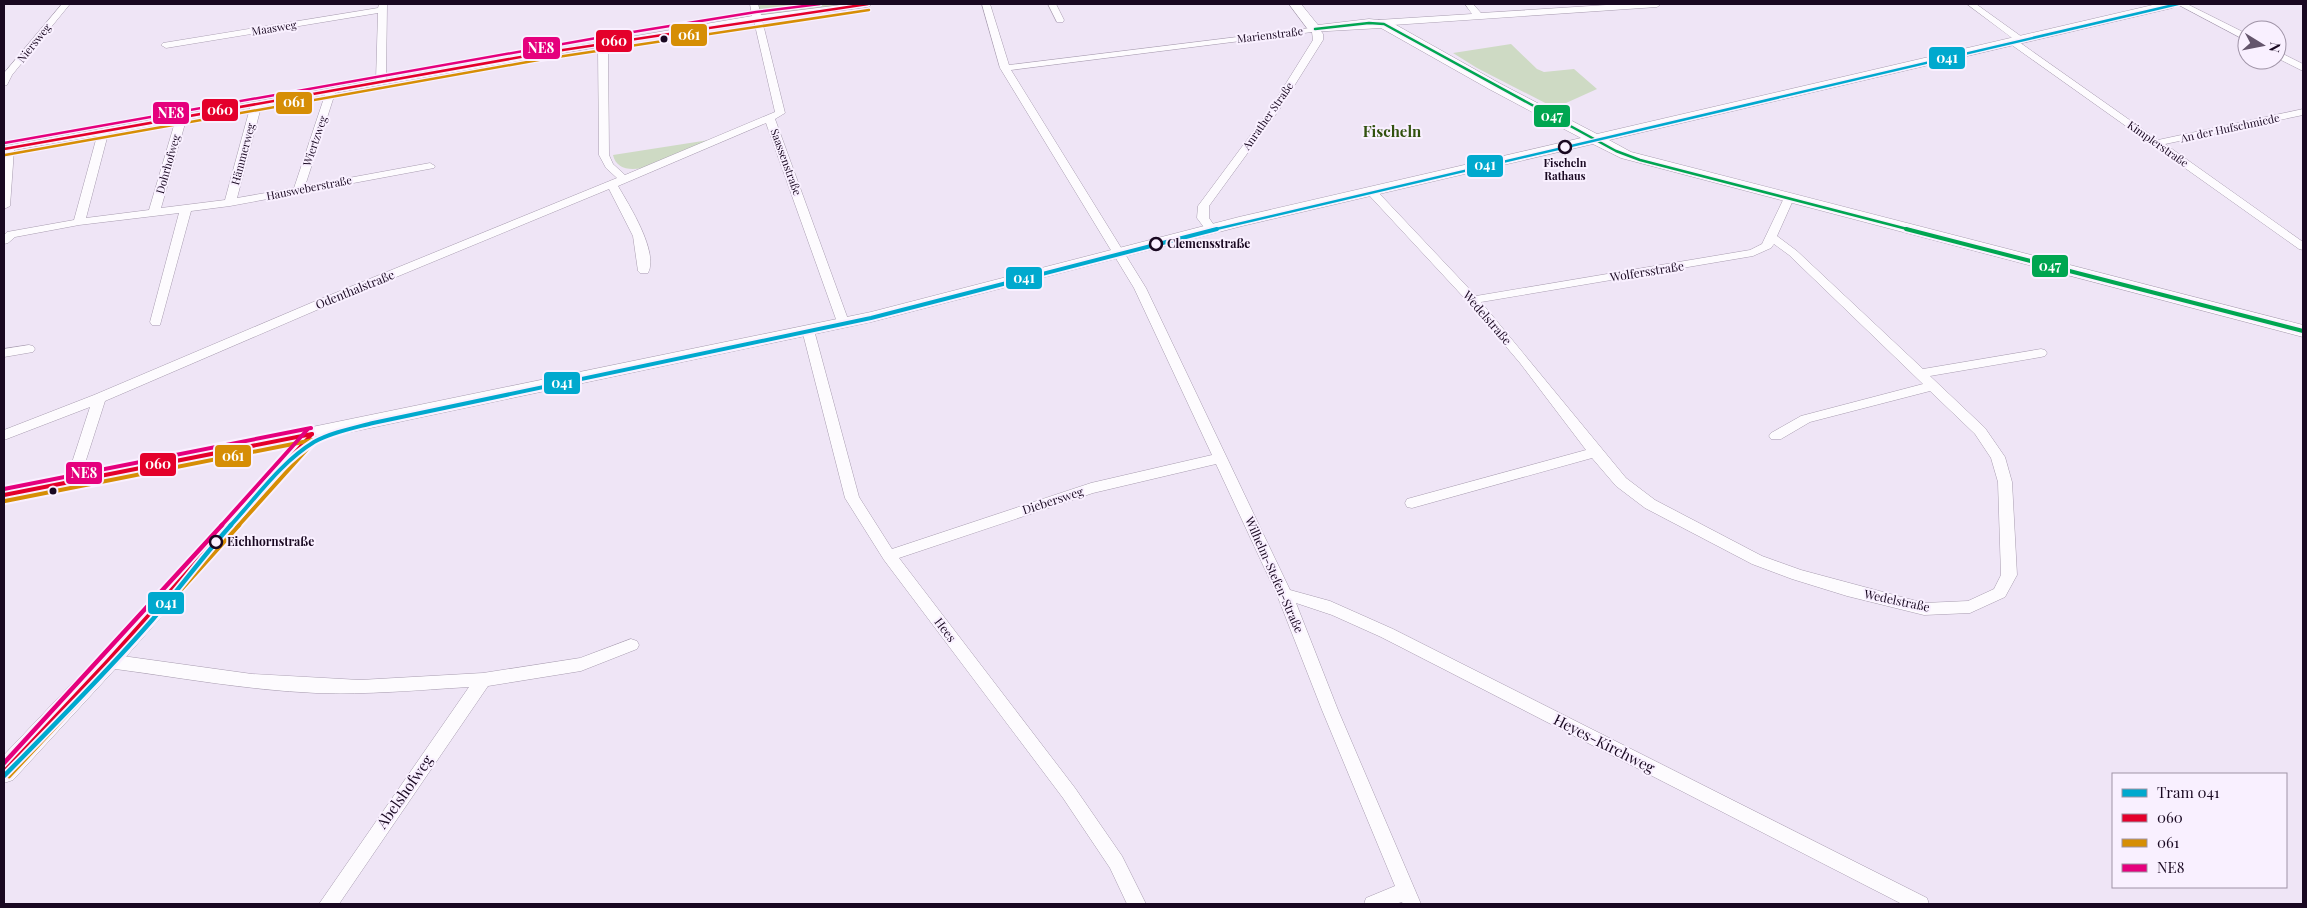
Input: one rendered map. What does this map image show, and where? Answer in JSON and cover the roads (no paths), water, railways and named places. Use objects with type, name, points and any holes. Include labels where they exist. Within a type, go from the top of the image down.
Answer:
[{"type":"main road","points":[[1296,4],[1315,30]]},
{"type":"main road","points":[[2136,12],[2158,4]]},
{"type":"main road","points":[[4,495],[312,434],[808,330],[1210,228],[2172,4]]},
{"type":"main road","points":[[1378,23],[1402,34],[1486,82],[1616,151],[1640,160],[2303,331]]},
{"type":"main road","name":"Marienstraße","points":[[1315,30],[1378,23]]},
{"type":"main road","points":[[4,772],[108,661],[312,434]]},
{"type":"main road","points":[[257,445],[273,447],[279,451],[282,460],[279,470]]},
{"type":"street","name":"Niersweg","points":[[4,83],[8,69],[66,4]]},
{"type":"street","name":"Saassenstraße","points":[[754,4],[780,113],[770,119],[843,322]]},
{"type":"street","points":[[4,206],[6,148],[603,43],[756,18],[868,4]]},
{"type":"street","points":[[986,4],[1005,68],[1120,252]]},
{"type":"street","points":[[1052,4],[1060,20]]},
{"type":"street","points":[[1469,4],[1478,16]]},
{"type":"street","name":"Marienstraße","points":[[1378,23],[1657,4]]},
{"type":"street","name":"Kimplerstraße","points":[[1971,4],[2015,40],[2303,247]]},
{"type":"street","points":[[2181,4],[2237,33]]},
{"type":"street","name":"Maasweg","points":[[166,45],[383,7],[381,82]]},
{"type":"street","name":"Marienstraße","points":[[1005,68],[1315,30]]},
{"type":"street","name":"Anrather Straße","points":[[1210,228],[1203,218],[1204,206],[1274,110],[1318,40],[1318,34],[1315,30]]},
{"type":"street","points":[[603,43],[604,155],[606,163],[611,170],[624,179]]},
{"type":"street","points":[[2287,59],[2303,68]]},
{"type":"street","name":"Wiertzweg","points":[[298,190],[331,91]]},
{"type":"street","name":"Hämmerweg","points":[[230,203],[256,105]]},
{"type":"street","name":"An der Hufschmiede","points":[[2157,143],[2303,112]]},
{"type":"street","name":"Dohrhofweg","points":[[154,212],[182,116]]},
{"type":"street","name":"Odenthalstraße","points":[[4,436],[770,119]]},
{"type":"street","points":[[79,222],[104,130]]},
{"type":"street","name":"Hausweberstraße","points":[[6,236],[79,222],[230,203],[430,166]]},
{"type":"street","points":[[612,185],[636,226],[644,259],[644,271]]},
{"type":"street","name":"Wedelstraße","points":[[1370,191],[1473,300],[1524,360],[1595,452],[1621,482],[1650,504],[1757,560],[1797,575],[1924,609],[1970,607],[2000,593],[2009,575],[2004,482],[1998,457],[1980,431],[1793,253],[1772,238]]},
{"type":"street","points":[[1772,238],[1789,198]]},
{"type":"street","points":[[156,322],[186,208]]},
{"type":"street","name":"Wolfersstraße","points":[[1473,300],[1736,257],[1760,250],[1772,238]]},
{"type":"street","name":"Wilhelm-Stefen-Straße","points":[[1120,252],[1140,288],[1285,595],[1330,710],[1409,898]]},
{"type":"street","name":"Hees","points":[[808,330],[852,498],[889,556],[1069,793],[1116,862],[1137,904]]},
{"type":"street","points":[[4,353],[29,349]]},
{"type":"street","points":[[1920,374],[2041,353]]},
{"type":"street","points":[[1776,436],[1806,419],[1933,386]]},
{"type":"street","points":[[73,481],[99,398]]},
{"type":"street","points":[[1412,503],[1595,452]]},
{"type":"street","name":"Diebersweg","points":[[889,556],[1092,488],[1220,458]]},
{"type":"street","name":"Heyes-Kirchweg","points":[[1285,595],[1307,598],[1324,604],[1386,633],[1920,904]]},
{"type":"street","points":[[108,661],[199,675],[307,686],[360,687],[483,680],[581,664],[631,645]]},
{"type":"street","name":"Abelshofweg","points":[[328,904],[483,680]]},
{"type":"street","points":[[1373,904],[1409,898]]},
{"type":"tram line","name":"041","points":[[4,776],[106,672],[155,617],[205,554],[288,462],[314,442],[329,435],[373,423],[871,318],[1243,222],[2178,4]]},
{"type":"place","name":"Fischeln Rathaus","points":[[1565,147]]},
{"type":"place","name":"Clemensstraße","points":[[1156,244]]},
{"type":"place","name":"Eichhornstraße","points":[[216,542]]},
{"type":"district","name":"Fischeln","points":[[1392,132]]}]
